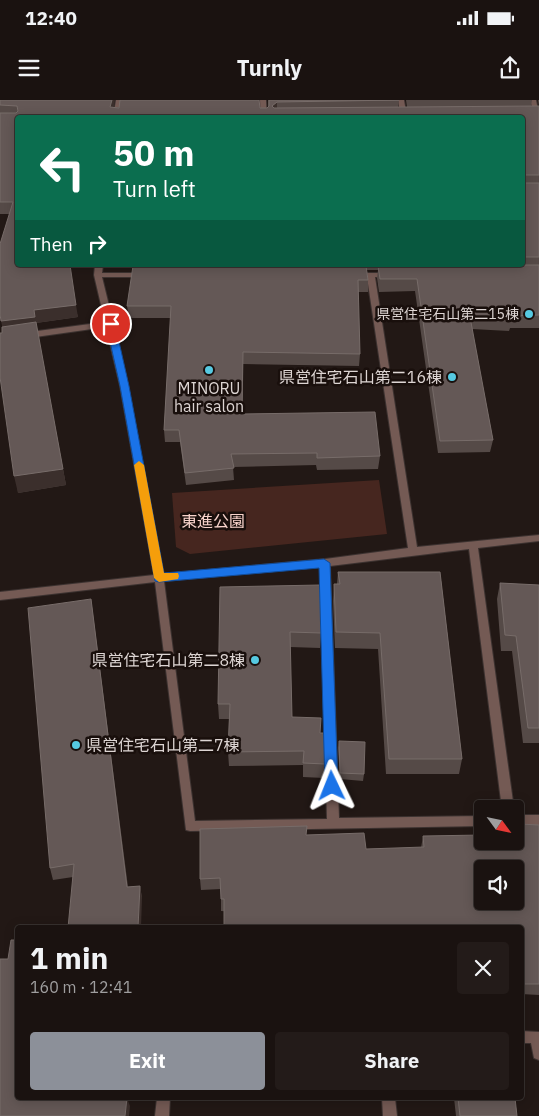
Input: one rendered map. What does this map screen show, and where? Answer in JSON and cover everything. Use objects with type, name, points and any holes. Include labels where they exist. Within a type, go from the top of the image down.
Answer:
[{"type":"street","points":[[116,115],[119,100]]},
{"type":"street","points":[[263,100],[264,115]]},
{"type":"street","points":[[401,100],[404,115]]},
{"type":"street","points":[[528,114],[538,114],[533,100]]},
{"type":"street","points":[[99,267],[98,275],[124,386],[159,578],[190,826],[474,821]]},
{"type":"street","points":[[342,275],[400,274]]},
{"type":"street","points":[[98,275],[157,275]]},
{"type":"street","points":[[371,275],[413,551]]},
{"type":"street","points":[[0,339],[111,324]]},
{"type":"street","points":[[0,596],[159,578],[324,563],[413,551],[539,538]]},
{"type":"street","points":[[473,545],[507,800]]},
{"type":"street","points":[[324,563],[333,824]]},
{"type":"street","points":[[524,820],[539,820]]},
{"type":"street","points":[[524,1037],[536,1037],[539,1053]]},
{"type":"street","points":[[162,1116],[164,1100]]},
{"type":"street","points":[[389,1100],[390,1116]]},
{"type":"green space","name":"東進公園","points":[[379,480],[387,534],[190,554],[176,547],[172,493]]},
{"type":"building","points":[[0,100],[112,100],[110,107],[119,108],[120,100],[259,100],[260,108],[267,108],[269,100],[399,100],[277,102],[272,106],[274,108],[539,106],[539,175],[525,175],[525,115],[15,115],[15,267],[70,267],[76,305],[34,310],[35,317],[1,321],[0,244],[13,202],[0,202],[0,113],[16,113],[18,111],[17,106],[0,105]]},
{"type":"building","points":[[525,183],[539,183],[539,257],[525,257]]},
{"type":"building","points":[[525,265],[539,265],[539,315],[511,316],[512,318],[470,317],[493,440],[440,441],[417,279],[380,279],[378,267],[525,267]]},
{"type":"building","points":[[133,267],[366,267],[368,280],[358,280],[360,354],[243,352],[242,414],[375,412],[380,456],[317,458],[317,453],[231,454],[234,468],[185,473],[179,430],[164,430],[171,306],[127,306]]},
{"type":"building","points":[[36,322],[63,469],[14,476],[0,377],[0,333],[2,333],[2,327]]},
{"type":"building","points":[[338,572],[440,572],[462,759],[389,759],[380,633],[336,632],[334,584],[340,584]]},
{"type":"building","points":[[500,583],[539,585],[539,728],[528,728],[516,636],[505,635]]},
{"type":"building","points":[[320,585],[321,633],[290,632],[292,717],[321,718],[320,733],[324,733],[325,764],[303,763],[304,751],[228,752],[230,704],[218,704],[220,587]]},
{"type":"building","name":"県営住宅石山第二7棟","points":[[91,599],[127,887],[140,886],[138,925],[68,925],[74,864],[50,868],[28,608]]},
{"type":"building","points":[[339,741],[365,742],[364,774],[340,773]]},
{"type":"building","points":[[524,824],[539,825],[539,984],[524,984],[524,925],[224,925],[224,899],[221,899],[220,878],[200,879],[200,829],[307,826],[306,835],[364,833],[366,849],[424,847],[423,836],[474,835],[474,850],[524,850]]},
{"type":"building","points":[[11,940],[15,940],[15,1100],[127,1100],[125,1116],[0,1116],[0,959],[8,959]]},
{"type":"building","points":[[458,1100],[515,1100],[517,1116],[460,1116]]},
{"type":"slow traffic","points":[[139,465],[159,578],[174,576]]},
{"type":"place","name":"県営住宅石山第二15棟","points":[[529,314]]},
{"type":"place","name":"MINORU hair salon","points":[[209,370]]},
{"type":"place","name":"県営住宅石山第二16棟","points":[[452,377]]},
{"type":"place","name":"県営住宅石山第二8棟","points":[[255,660]]},
{"type":"place","name":"県営住宅石山第二7棟","points":[[76,745]]},
{"type":"route","points":[[111,324],[159,578],[324,563],[332,786]]}]
